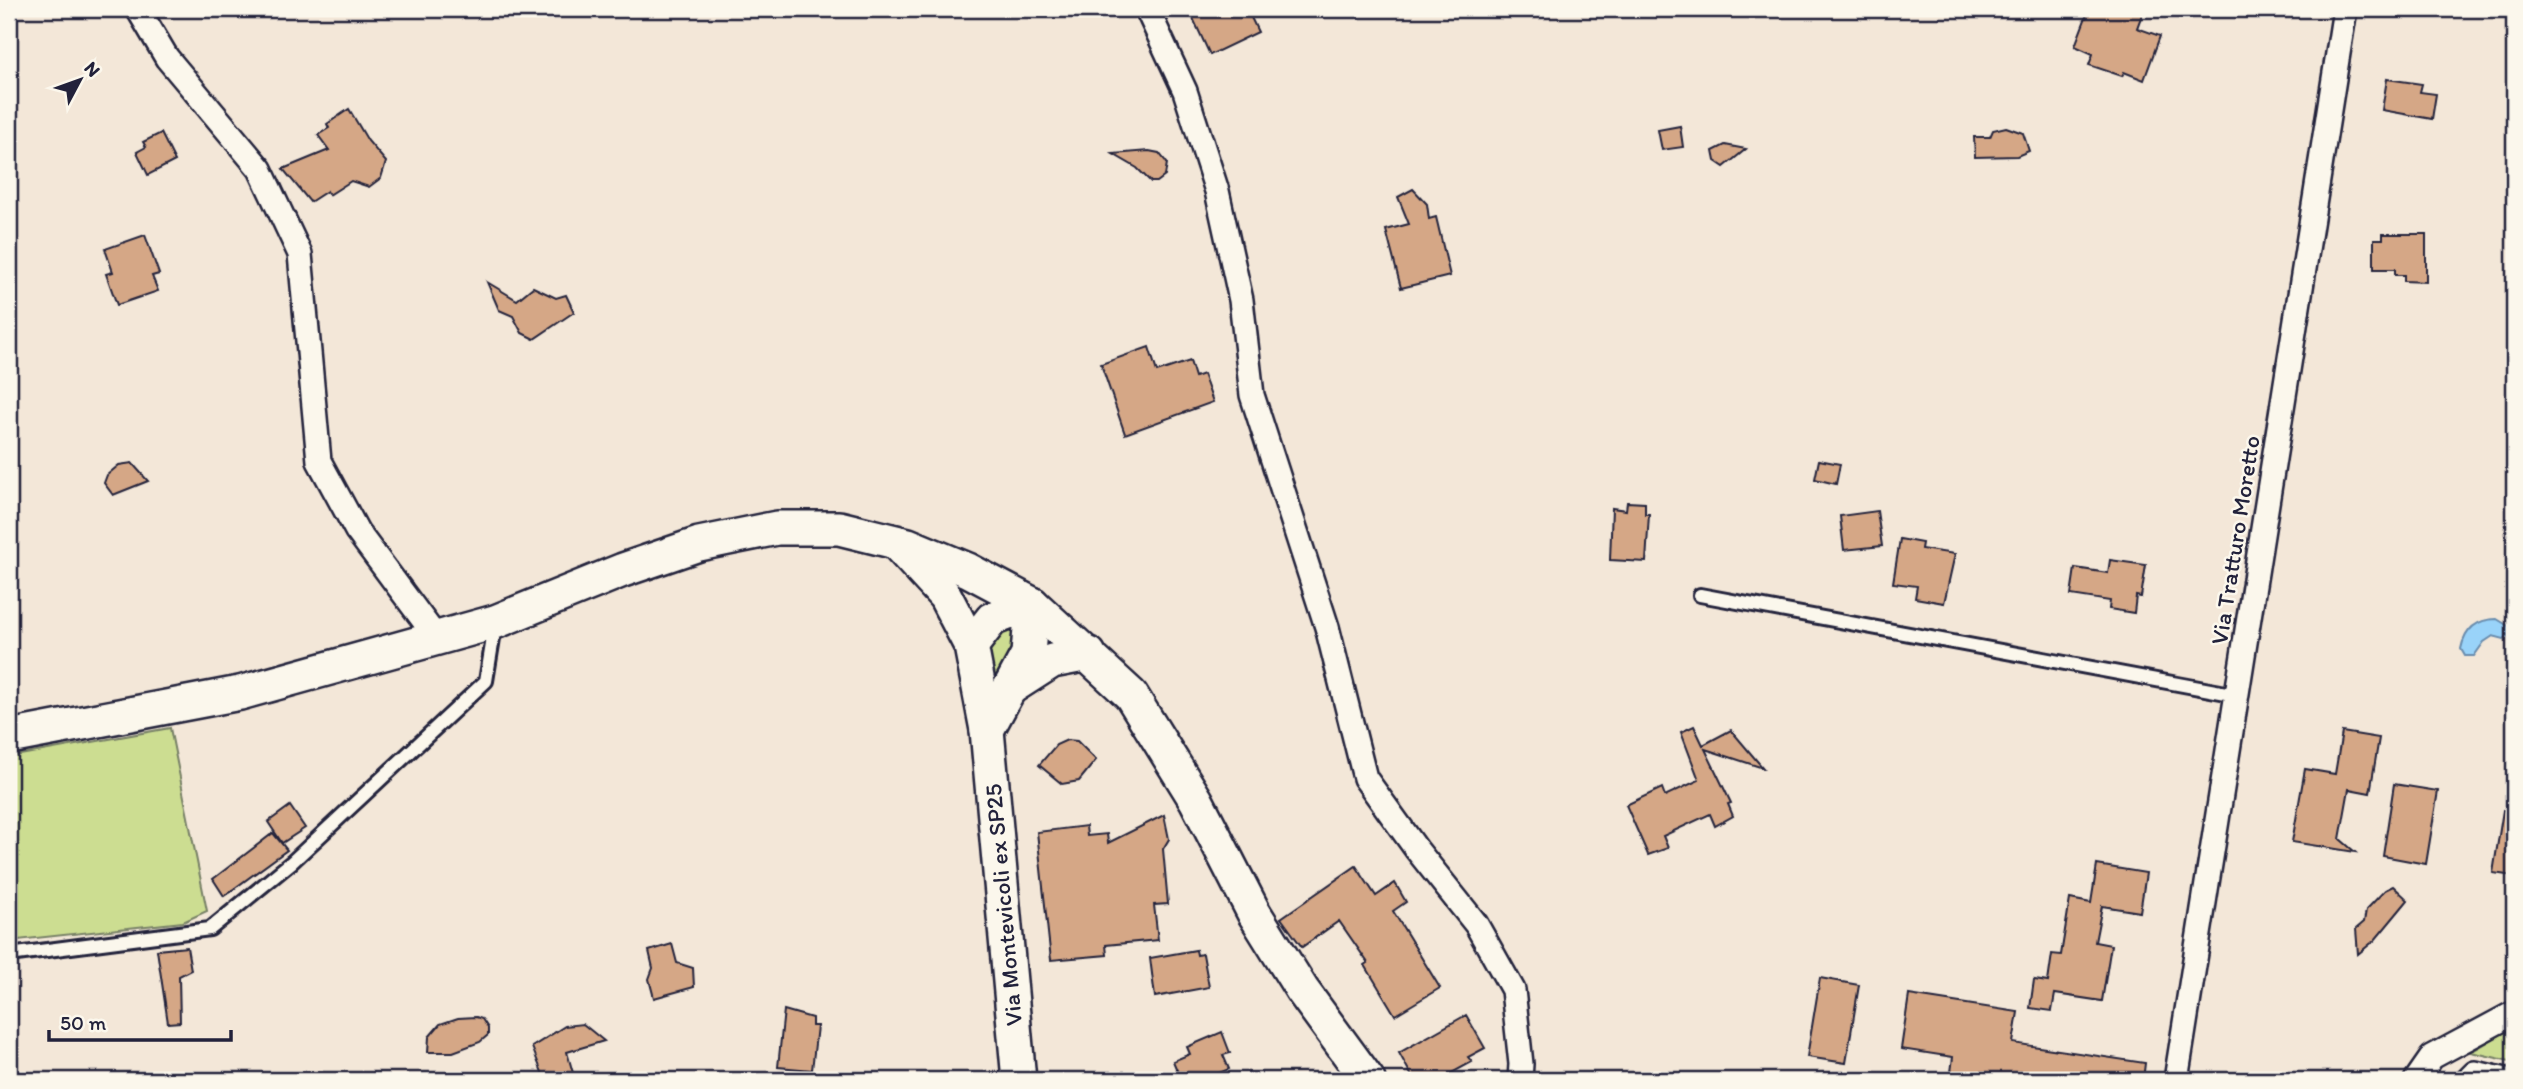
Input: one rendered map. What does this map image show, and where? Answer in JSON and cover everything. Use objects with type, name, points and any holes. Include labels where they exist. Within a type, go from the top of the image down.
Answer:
[{"type":"street","points":[[138,9],[167,58],[260,169],[300,254],[309,324],[312,403],[319,461],[357,531],[436,637]]},
{"type":"street","points":[[1147,9],[1185,91],[1217,191],[1241,300],[1252,394],[1327,627],[1365,778],[1416,850],[1476,924],[1513,990],[1521,1064],[1520,1080]]},
{"type":"street","name":"Via Tratturo Moretto","points":[[2176,1080],[2345,9]]},
{"type":"street","points":[[9,737],[240,693],[495,622],[623,570],[712,541],[777,528],[839,528],[895,542],[968,570],[1032,604],[1132,695],[1196,800],[1254,913],[1302,990],[1368,1080]]},
{"type":"street","name":"Via Montevicoli ex SP25","points":[[895,542],[945,596],[971,646],[988,730],[1019,1080]]},
{"type":"street","points":[[971,646],[992,620],[1032,604]]},
{"type":"street","points":[[988,730],[1005,691],[1028,654],[1032,604]]},
{"type":"street","points":[[1005,691],[1052,662],[1090,654]]},
{"type":"street","points":[[2416,1080],[2432,1057],[2514,1013]]},
{"type":"street","points":[[2472,1077],[2506,1080]]},
{"type":"lane","points":[[1700,594],[2237,695]]},
{"type":"lane","points":[[9,955],[210,929],[292,862],[486,681],[495,622]]},
{"type":"green space","points":[[1020,627],[1010,661],[989,694],[984,654],[995,631]]},
{"type":"green space","points":[[170,728],[207,911],[183,922],[9,941],[9,757]]},
{"type":"green space","points":[[2512,1028],[2514,1062],[2471,1052]]},
{"type":"water","points":[[2497,619],[2510,627],[2508,636],[2504,639],[2493,636],[2484,642],[2474,656],[2465,656],[2461,649],[2473,626]]},
{"type":"building","points":[[1203,9],[1247,9],[1258,32],[1210,55],[1191,14]]},
{"type":"building","points":[[2089,9],[2144,9],[2137,28],[2160,36],[2144,80],[2124,72],[2122,76],[2089,65],[2093,54],[2075,46]]},
{"type":"building","points":[[2387,79],[2422,84],[2420,92],[2436,94],[2432,119],[2382,110]]},
{"type":"building","points":[[349,109],[368,141],[386,162],[381,178],[369,187],[351,181],[329,195],[327,191],[310,202],[283,169],[329,150],[318,135],[329,128],[327,124]]},
{"type":"building","points":[[1680,126],[1683,147],[1662,150],[1658,130]]},
{"type":"building","points":[[2006,127],[2023,133],[2029,151],[2017,156],[1975,157],[1974,137],[1990,137],[1993,130]]},
{"type":"building","points":[[161,133],[175,161],[148,175],[137,152],[146,147],[143,142]]},
{"type":"building","points":[[1725,145],[1746,149],[1724,167],[1715,161],[1713,151]]},
{"type":"building","points":[[1149,151],[1159,153],[1167,163],[1165,176],[1157,182],[1151,182],[1137,168],[1113,154]]},
{"type":"building","points":[[1413,189],[1427,204],[1429,219],[1436,217],[1450,276],[1401,288],[1386,230],[1409,224],[1398,197]]},
{"type":"building","points":[[2383,234],[2426,234],[2426,282],[2404,281],[2404,275],[2395,275],[2395,269],[2374,269],[2374,239],[2383,239]]},
{"type":"building","points":[[145,235],[159,274],[152,276],[158,291],[117,305],[106,274],[113,272],[105,249]]},
{"type":"building","points":[[487,282],[517,300],[533,287],[556,298],[566,295],[574,312],[534,339],[522,333],[513,316],[499,310]]},
{"type":"building","points":[[1149,347],[1157,372],[1190,361],[1195,377],[1203,374],[1213,402],[1125,434],[1101,364]]},
{"type":"building","points":[[1819,460],[1840,464],[1836,484],[1815,479]]},
{"type":"building","points":[[132,463],[148,481],[113,495],[104,483],[107,475],[119,465]]},
{"type":"building","points":[[1627,502],[1645,503],[1645,514],[1649,514],[1646,562],[1610,560],[1612,508],[1626,510]]},
{"type":"building","points":[[1877,511],[1882,546],[1844,550],[1840,516]]},
{"type":"building","points":[[1900,539],[1922,543],[1921,549],[1955,554],[1944,603],[1915,598],[1917,586],[1893,583]]},
{"type":"building","points":[[2110,560],[2146,565],[2141,597],[2136,596],[2134,613],[2109,609],[2110,601],[2071,595],[2075,568],[2108,573]]},
{"type":"building","points":[[1694,726],[1703,745],[1731,730],[1763,768],[1705,749],[1731,803],[1728,804],[1733,816],[1715,826],[1710,814],[1663,836],[1668,848],[1648,855],[1626,805],[1662,788],[1665,796],[1699,780],[1681,732]]},
{"type":"building","points":[[2342,732],[2379,738],[2370,793],[2349,789],[2340,839],[2355,852],[2292,842],[2305,769],[2335,774]]},
{"type":"building","points":[[1067,740],[1077,741],[1096,760],[1079,781],[1062,784],[1039,765],[1056,745]]},
{"type":"building","points":[[2394,784],[2438,791],[2426,864],[2383,856]]},
{"type":"building","points":[[290,806],[305,828],[282,843],[268,822]]},
{"type":"building","points":[[2503,810],[2514,811],[2514,876],[2493,873]]},
{"type":"building","points":[[1164,815],[1169,839],[1163,849],[1168,904],[1154,905],[1158,940],[1106,945],[1107,955],[1051,960],[1037,832],[1086,826],[1087,836],[1107,834],[1108,843]]},
{"type":"building","points":[[273,833],[287,850],[224,896],[213,879]]},
{"type":"building","points":[[2097,865],[2146,873],[2140,912],[2102,906],[2095,942],[2111,945],[2102,1001],[2055,994],[2052,1011],[2030,1008],[2034,980],[2048,982],[2052,954],[2061,955],[2070,899],[2091,903]]},
{"type":"building","points":[[1356,866],[1376,896],[1395,883],[1406,902],[1393,911],[1440,988],[1395,1015],[1365,965],[1368,963],[1339,921],[1302,947],[1281,918]]},
{"type":"building","points":[[2393,886],[2408,900],[2375,940],[2358,954],[2356,929],[2364,922],[2366,910],[2385,890]]},
{"type":"building","points":[[672,944],[677,963],[693,968],[694,987],[654,998],[649,979],[653,968],[649,951]]},
{"type":"building","points":[[187,947],[191,970],[179,976],[180,1022],[168,1023],[157,950]]},
{"type":"building","points":[[1196,950],[1197,955],[1203,954],[1209,987],[1155,997],[1150,958]]},
{"type":"building","points":[[1820,978],[1859,985],[1846,1063],[1807,1057]]},
{"type":"building","points":[[1909,995],[2018,1012],[2013,1043],[2145,1063],[2143,1080],[1950,1080],[1953,1057],[1901,1049]]},
{"type":"building","points":[[784,1010],[812,1018],[812,1026],[817,1026],[812,1070],[778,1067]]},
{"type":"building","points":[[1466,1015],[1485,1048],[1468,1057],[1472,1062],[1439,1080],[1414,1080],[1399,1053]]},
{"type":"building","points":[[458,1018],[482,1019],[488,1028],[488,1035],[480,1042],[453,1052],[428,1052],[429,1037],[440,1024]]},
{"type":"building","points":[[583,1024],[604,1041],[567,1052],[575,1080],[545,1080],[532,1047],[565,1026]]},
{"type":"building","points":[[1222,1032],[1230,1053],[1223,1055],[1229,1069],[1202,1080],[1181,1080],[1173,1061],[1190,1054],[1187,1047]]}]
